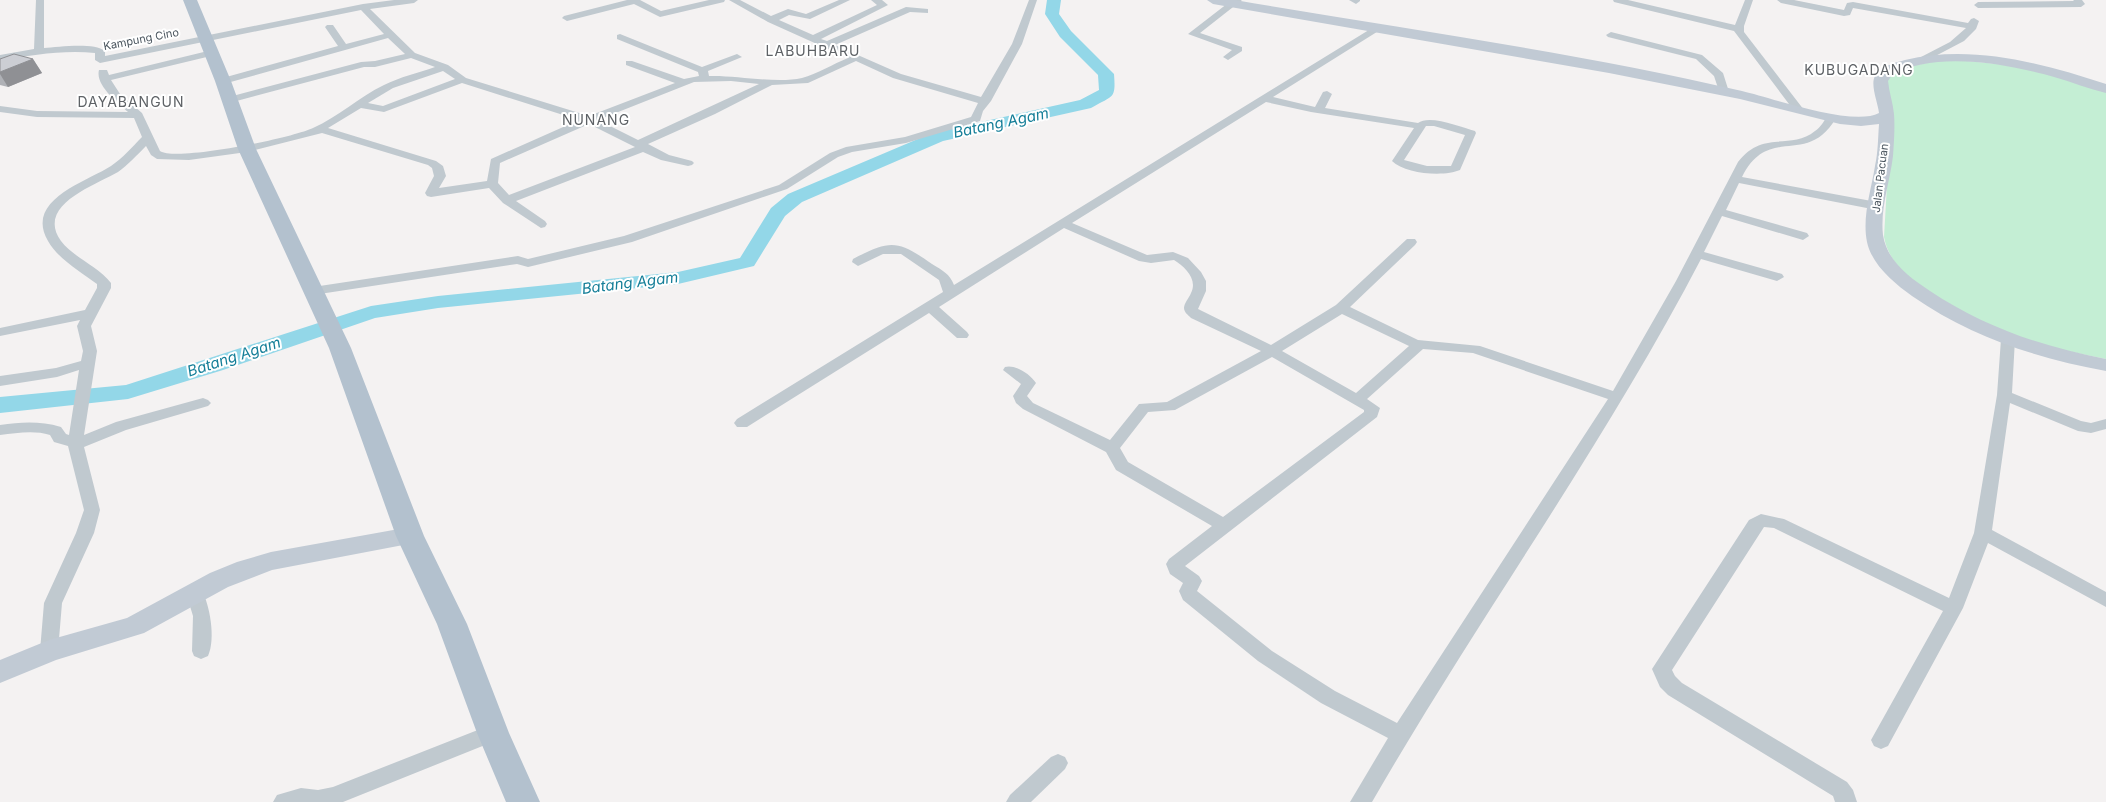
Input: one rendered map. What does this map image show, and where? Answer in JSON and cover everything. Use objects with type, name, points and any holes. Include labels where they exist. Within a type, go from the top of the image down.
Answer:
[{"type":"main road","points":[[190,0],[223,81],[247,149],[340,348],[410,536],[452,624],[494,734],[523,802]]},
{"type":"street","points":[[39,50],[40,0]]},
{"type":"street","points":[[104,80],[209,46],[364,8],[414,0]]},
{"type":"street","points":[[567,18],[633,0],[660,14],[721,0]]},
{"type":"street","points":[[733,0],[771,20],[904,79],[981,101]]},
{"type":"street","points":[[771,20],[789,12],[807,16],[846,0]]},
{"type":"street","points":[[813,39],[884,6],[875,0]]},
{"type":"street","points":[[1213,0],[1235,2],[1377,28],[1556,57],[1724,92],[1836,119],[1872,134],[1884,144]]},
{"type":"street","points":[[1617,0],[1738,29]]},
{"type":"street","points":[[1749,0],[1738,29],[1742,37],[1799,110]]},
{"type":"street","points":[[1781,0],[1844,13],[1847,13],[1850,5],[1972,27]]},
{"type":"street","points":[[1924,59],[1951,45],[1972,27],[1975,2],[2081,4],[2077,0]]},
{"type":"street","points":[[317,300],[518,260],[528,263],[628,240],[783,187],[834,155],[850,150],[906,140],[967,122],[976,118],[981,101],[1016,44],[1030,2]]},
{"type":"street","points":[[1228,57],[1239,49],[1193,34],[1235,2]]},
{"type":"street","points":[[364,8],[412,55],[444,67],[462,80],[589,120],[665,158],[688,163]]},
{"type":"street","points":[[827,45],[910,8],[925,11]]},
{"type":"street","points":[[330,26],[344,48]]},
{"type":"street","points":[[742,423],[1377,28]]},
{"type":"street","points":[[223,81],[390,35]]},
{"type":"street","points":[[1610,35],[1699,57],[1719,76],[1724,92]]},
{"type":"street","points":[[620,37],[704,74],[770,82],[804,81],[855,58]]},
{"type":"street","name":"Kampung Cino","points":[[0,58],[39,50],[90,49],[100,51],[100,60],[209,46]]},
{"type":"street","points":[[229,100],[364,64],[375,64],[412,55]]},
{"type":"street","points":[[492,184],[495,161],[589,120],[704,74],[737,57]]},
{"type":"street","name":"Jalan Pacuan","points":[[2106,89],[2062,74],[2016,64],[1966,58],[1924,59],[1898,66],[1882,76],[1881,82],[1887,116],[1885,153],[1877,206],[1875,242],[1880,254],[1892,269],[1914,288],[1947,310],[1989,332],[2008,339],[2106,365]]},
{"type":"street","points":[[100,60],[104,80],[110,89],[138,115],[155,153],[161,157],[189,158],[247,149],[322,130],[432,163],[437,166],[440,176],[431,193],[492,184]]},
{"type":"street","points":[[628,64],[682,82]]},
{"type":"street","points":[[316,131],[389,86],[444,67]]},
{"type":"street","points":[[358,104],[376,109],[384,108],[462,80]]},
{"type":"street","points":[[507,200],[642,145],[770,82]]},
{"type":"street","points":[[1319,110],[1327,94]]},
{"type":"street","points":[[1263,98],[1319,110],[1419,126],[1423,123],[1434,124],[1472,133],[1456,168],[1450,172],[1444,172],[1400,162],[1398,158],[1419,126]]},
{"type":"street","points":[[0,109],[37,114],[138,115]]},
{"type":"street","points":[[1361,802],[1400,734],[1617,397],[1720,212],[1750,153],[1760,147],[1807,139],[1819,134],[1836,119],[1875,122],[1883,120],[1887,116]]},
{"type":"street","points":[[49,651],[53,603],[85,533],[92,510],[76,444],[78,418],[90,351],[84,326],[88,314],[104,288],[104,283],[54,240],[47,223],[50,211],[69,194],[119,165],[148,138]]},
{"type":"street","points":[[1736,179],[1877,206]]},
{"type":"street","points":[[492,184],[507,200],[541,224]]},
{"type":"street","points":[[1720,212],[1803,236]]},
{"type":"street","points":[[1064,224],[1144,258],[1156,259],[1168,255],[1184,260],[1197,276],[1200,283],[1200,290],[1191,304],[1191,310],[1196,315],[1272,350],[1372,408],[1372,414],[1175,564],[1176,569],[1193,581],[1188,591],[1189,595],[1265,656],[1328,697],[1400,734]]},
{"type":"street","points":[[1112,448],[1144,407],[1170,407],[1272,350],[1341,308],[1411,242]]},
{"type":"street","points":[[858,262],[880,250],[892,248],[904,250],[945,278],[950,293]]},
{"type":"street","points":[[1697,254],[1777,277]]},
{"type":"street","points":[[930,306],[962,335]]},
{"type":"street","points":[[1341,308],[1419,345],[1475,349],[1617,397]]},
{"type":"street","points":[[0,332],[88,314]]},
{"type":"street","points":[[1881,740],[1954,608],[1983,533],[2004,395],[2008,339]]},
{"type":"street","points":[[1358,399],[1419,345]]},
{"type":"street","points":[[0,381],[88,368]]},
{"type":"street","points":[[1010,370],[1029,383],[1020,396],[1021,400],[1028,406],[1112,448],[1122,466],[1224,525]]},
{"type":"street","points":[[2004,395],[2078,426],[2091,428],[2106,424]]},
{"type":"street","points":[[0,430],[22,426],[42,426],[56,430],[60,438],[76,444],[121,426],[204,403]]},
{"type":"street","points":[[1846,802],[1846,797],[1840,789],[1675,689],[1667,681],[1662,669],[1756,524],[1761,520],[1778,523],[1954,608]]},
{"type":"street","points":[[1983,533],[2106,600]]},
{"type":"street","points":[[0,672],[49,651],[135,626],[219,580],[271,561],[410,536]]},
{"type":"street","points":[[195,593],[202,616],[201,651]]},
{"type":"street","points":[[284,802],[300,797],[318,800],[334,796],[494,734]]},
{"type":"street","points":[[1017,802],[1058,763]]},
{"type":"green space","points":[[1947,59],[2017,66],[2106,90],[2106,359],[2036,343],[1991,328],[1914,282],[1895,262],[1888,250],[1884,237],[1891,116],[1887,86],[1889,76],[1901,68]]},
{"type":"building","points":[[14,54],[33,59],[0,72],[0,59]]},
{"type":"waterway","name":"Batang Agam","points":[[0,405],[128,392],[215,365],[371,312],[438,302],[678,278],[747,262],[778,212],[795,198],[938,137],[1085,104],[1107,92],[1106,74],[1065,34],[1052,14],[1054,0]]},
{"type":"district","name":"LABUHBARU","points":[[813,51]]},
{"type":"district","name":"KUBUGADANG","points":[[1859,70]]},
{"type":"district","name":"DAYABANGUN","points":[[131,102]]},
{"type":"district","name":"NUNANG","points":[[596,120]]}]
